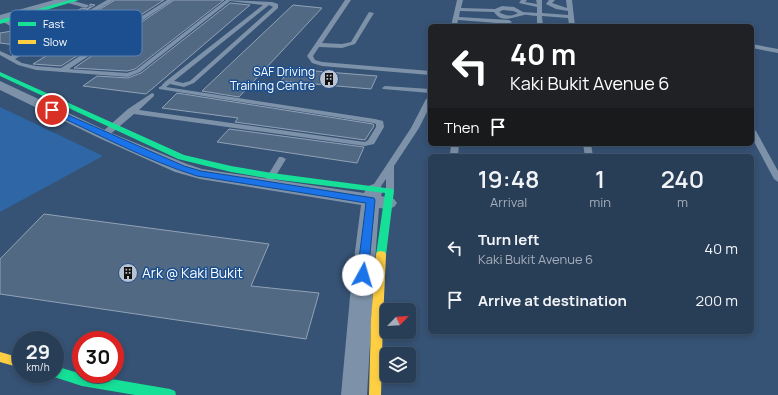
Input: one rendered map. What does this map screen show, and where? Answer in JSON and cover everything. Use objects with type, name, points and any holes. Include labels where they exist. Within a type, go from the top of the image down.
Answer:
[{"type":"main road","points":[[0,74],[109,130]]},
{"type":"main road","points":[[375,395],[381,196]]},
{"type":"main road","points":[[0,357],[12,360]]},
{"type":"main road","points":[[64,375],[82,380],[170,395]]},
{"type":"street","points":[[38,10],[70,1]]},
{"type":"street","points":[[0,85],[109,130],[187,170],[200,174],[269,180],[381,196],[362,290],[354,395]]},
{"type":"lane","points":[[94,10],[111,0]]},
{"type":"lane","points":[[142,18],[170,0]]},
{"type":"lane","points":[[0,53],[20,64],[36,68],[117,75],[133,74],[230,0],[276,5],[276,7],[192,82],[184,85],[168,82]]},
{"type":"lane","points":[[348,0],[310,56],[311,60],[315,63],[428,73]]},
{"type":"lane","points":[[454,24],[460,0]]},
{"type":"lane","points":[[506,8],[508,0]]},
{"type":"lane","points":[[524,0],[522,3],[528,5],[539,3],[539,24]]},
{"type":"lane","points":[[552,0],[549,4],[552,6],[570,10]]},
{"type":"lane","points":[[569,0],[572,24]]},
{"type":"lane","points":[[70,1],[86,6]]},
{"type":"lane","points":[[131,111],[365,144],[371,142],[380,127],[380,123],[375,120],[160,89],[267,4]]},
{"type":"lane","points":[[457,9],[496,11],[506,8],[514,9],[521,13],[571,17]]},
{"type":"lane","points":[[496,11],[500,16],[509,22]]},
{"type":"lane","points":[[317,45],[342,46],[353,43],[371,13]]},
{"type":"lane","points":[[456,18],[488,19],[509,22],[521,13]]},
{"type":"lane","points":[[754,46],[778,51]]},
{"type":"lane","points":[[11,59],[16,56]]},
{"type":"lane","points":[[63,70],[84,56]]},
{"type":"lane","points":[[385,88],[428,92]]},
{"type":"lane","points":[[109,130],[152,95]]},
{"type":"lane","points":[[381,196],[390,167],[415,128],[428,103]]},
{"type":"lane","points":[[754,135],[778,179]]},
{"type":"lane","points":[[269,180],[282,159]]},
{"type":"lane","points":[[381,196],[390,167]]},
{"type":"shaded area","points":[[0,107],[103,156],[0,212]]},
{"type":"building","points":[[115,0],[164,0],[142,14],[142,10],[99,10]]},
{"type":"building","points":[[174,0],[224,0],[135,69],[127,71],[74,68],[92,56],[142,56],[142,22]]},
{"type":"building","points":[[230,3],[250,5],[146,94],[83,86],[97,76],[128,78],[141,73]]},
{"type":"building","points":[[90,4],[95,5],[86,10],[78,10],[82,8],[87,9],[90,7]]},
{"type":"building","points":[[293,5],[322,8],[239,97],[202,91]]},
{"type":"building","points":[[10,31],[10,44],[0,43],[0,33]]},
{"type":"building","points":[[46,56],[77,56],[61,66],[33,64]]},
{"type":"building","name":"SAF Driving Training Centre","points":[[290,69],[377,76],[371,89],[281,81]]},
{"type":"building","points":[[177,93],[373,124],[374,126],[365,140],[235,122],[238,118],[162,108]]},
{"type":"building","points":[[229,129],[364,147],[357,163],[217,142]]},
{"type":"building","name":"Ark @ Kaki Bukit","points":[[44,214],[269,244],[251,286],[319,293],[306,339],[0,294],[0,259]]},
{"type":"traffic: fast","points":[[41,10],[76,0]]},
{"type":"traffic: fast","points":[[0,22],[10,19]]},
{"type":"traffic: fast","points":[[0,74],[181,157],[231,169],[272,176],[390,191],[381,255]]},
{"type":"traffic: fast","points":[[64,375],[82,380],[170,395]]},
{"type":"traffic: slow","points":[[375,395],[377,319],[381,255]]},
{"type":"traffic: slow","points":[[0,357],[12,360]]},
{"type":"place","name":"SAF Driving Training Centre","points":[[329,79]]},
{"type":"place","name":"Ark @ Kaki Bukit","points":[[128,273]]},
{"type":"route","points":[[52,110],[104,135],[181,168],[200,174],[371,200],[363,275]]}]
